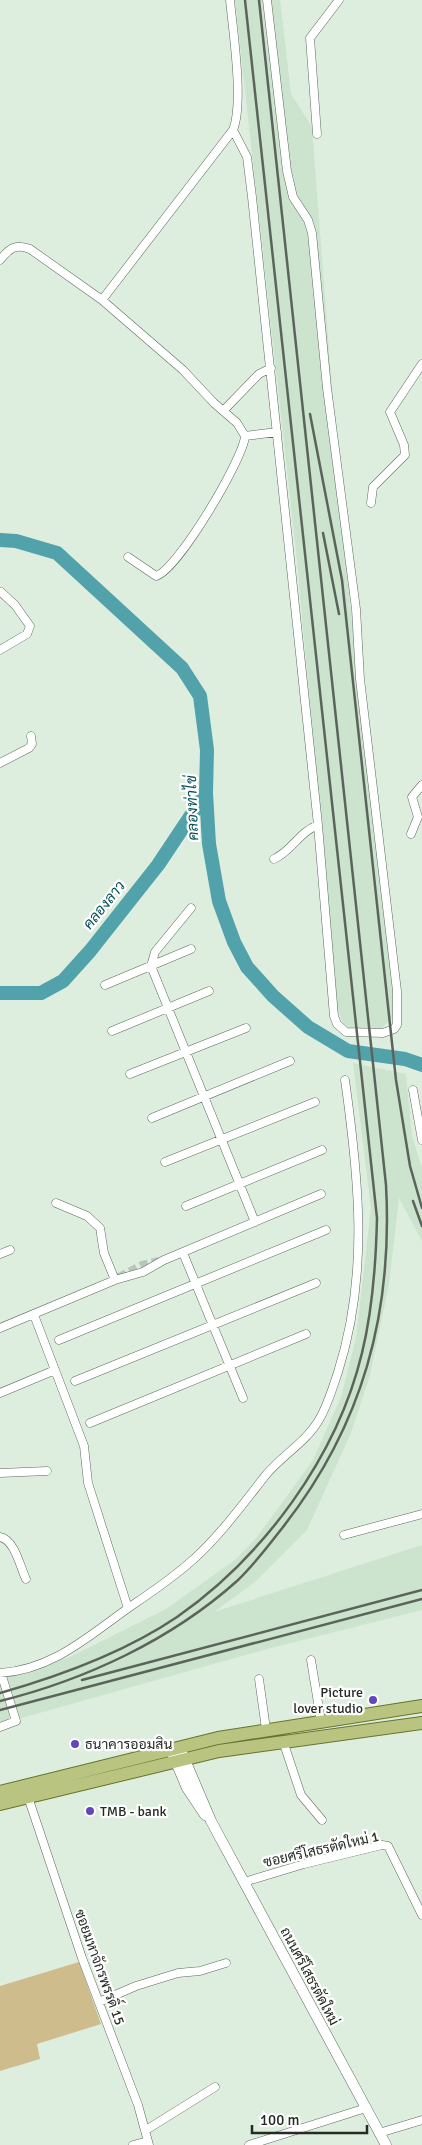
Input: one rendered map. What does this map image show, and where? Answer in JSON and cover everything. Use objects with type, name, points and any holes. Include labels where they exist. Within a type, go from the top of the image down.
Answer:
[{"type":"main road","points":[[0,1792],[175,1747],[266,1729],[422,1706]]},
{"type":"main road","points":[[0,1804],[219,1751],[422,1723]]},
{"type":"street","points":[[102,300],[233,130],[237,120],[238,100],[230,0]]},
{"type":"street","points":[[233,130],[247,157],[271,368],[318,825],[334,1016],[337,1024],[346,1032],[374,1034],[390,1032],[397,1025],[397,992],[360,679],[355,599],[327,388],[312,233],[308,220],[294,198],[287,171],[267,0]]},
{"type":"street","points":[[317,134],[310,38],[338,0]]},
{"type":"street","points":[[0,260],[14,246],[21,245],[30,249],[102,300],[183,370],[242,428],[245,436],[243,449],[193,536],[171,565],[156,576],[128,557]]},
{"type":"street","points":[[371,503],[370,492],[405,455],[404,445],[390,412],[422,364]]},
{"type":"street","points":[[224,410],[259,374],[271,368]]},
{"type":"street","points":[[245,436],[277,432]]},
{"type":"street","points":[[0,650],[26,634],[30,626],[15,605],[1,592]]},
{"type":"street","points":[[0,763],[29,748],[32,744],[32,736]]},
{"type":"street","points":[[411,834],[418,817],[412,797],[422,785]]},
{"type":"street","points":[[274,859],[285,853],[307,830],[318,825]]},
{"type":"street","points":[[191,908],[155,952],[151,966],[255,1222]]},
{"type":"street","points":[[105,985],[191,949]]},
{"type":"street","points":[[112,1031],[208,991]]},
{"type":"street","points":[[130,1074],[246,1028]]},
{"type":"street","points":[[152,1118],[290,1061]]},
{"type":"street","points":[[0,1727],[16,1721],[1,1673],[14,1672],[56,1657],[80,1645],[195,1557],[234,1515],[274,1465],[310,1433],[328,1400],[345,1349],[356,1298],[359,1212],[354,1145],[345,1080]]},
{"type":"street","points":[[413,1090],[422,1140]]},
{"type":"street","points":[[164,1162],[316,1102]]},
{"type":"street","points":[[186,1206],[322,1150]]},
{"type":"street","points":[[0,1328],[115,1280],[143,1272],[164,1260],[321,1194]]},
{"type":"street","points":[[56,1203],[87,1216],[100,1228],[104,1253],[115,1280]]},
{"type":"street","points":[[58,1340],[195,1282],[326,1230]]},
{"type":"street","points":[[0,1254],[10,1250]]},
{"type":"street","points":[[183,1253],[243,1398]]},
{"type":"street","points":[[75,1381],[316,1283]]},
{"type":"street","points":[[34,1315],[84,1446],[88,1482],[128,1608]]},
{"type":"street","points":[[90,1423],[306,1334]]},
{"type":"street","points":[[0,1393],[55,1370]]},
{"type":"street","points":[[0,1473],[46,1471]]},
{"type":"street","points":[[344,1535],[422,1514]]},
{"type":"street","points":[[0,1537],[7,1540],[13,1548],[26,1579]]},
{"type":"street","points":[[311,1660],[321,1721]]},
{"type":"street","points":[[259,1679],[266,1729]]},
{"type":"street","points":[[283,1741],[301,1795],[322,1820]]},
{"type":"street","name":"ถนนศรีโสธรตัดใหม่","points":[[175,1747],[187,1788],[211,1821],[386,2145]]},
{"type":"street","name":"ซอยมหาจักรพรรดิ์ 15","points":[[28,1797],[99,2002],[146,2130],[148,2143]]},
{"type":"street","name":"ซอยศรีโสธรตัดใหม่ 1","points":[[244,1882],[337,1855],[382,1845],[388,1846],[422,1915]]},
{"type":"street","points":[[99,2002],[136,1986],[178,1973],[200,1971],[226,1963]]},
{"type":"street","points":[[146,2130],[214,2087]]},
{"type":"street","points":[[249,2145],[366,2108]]},
{"type":"street","points":[[379,2133],[422,2120]]},
{"type":"street","points":[[133,2145],[148,2143]]},
{"type":"shaded area","points":[[235,0],[280,0],[291,94],[312,127],[345,559],[395,1007],[395,1015],[382,1028],[376,1031],[350,1028],[343,1023],[338,1010],[296,551]]},
{"type":"shaded area","points":[[353,1063],[406,1074],[412,1136],[422,1168],[422,1241],[399,1198],[389,1284],[370,1375],[351,1433],[307,1530],[255,1582],[214,1612],[422,1545],[422,1610],[267,1649],[0,1724],[0,1676],[68,1658],[166,1609],[235,1560],[257,1537],[313,1460],[341,1397],[356,1338],[371,1208]]},
{"type":"shaded area","points":[[79,1962],[101,2024],[37,2044],[40,2059],[0,2071],[0,1986]]},
{"type":"waterway","name":"คลองท่าไข่","points":[[0,540],[16,541],[57,553],[182,668],[200,696],[207,750],[206,793],[209,844],[219,901],[234,942],[247,967],[273,996],[308,1027],[348,1051],[405,1059],[422,1065]]},
{"type":"waterway","name":"คลองลาว","points":[[0,993],[41,993],[63,981],[90,951],[158,865],[206,793]]},
{"type":"tunnel","points":[[119,1277],[142,1265],[159,1261]]},
{"type":"railway","points":[[0,1693],[68,1671],[135,1642],[177,1617],[239,1565],[293,1501],[335,1430],[350,1392],[362,1353],[371,1302],[375,1269],[377,1218],[245,0]]},
{"type":"railway","points":[[0,1701],[64,1682],[126,1655],[184,1622],[237,1581],[283,1527],[311,1488],[334,1449],[353,1408],[367,1366],[378,1323],[384,1278],[387,1232],[386,1185],[259,0]]},
{"type":"railway","points":[[310,414],[342,580],[396,1080],[410,1166],[422,1208]]},
{"type":"railway","points":[[323,533],[339,614]]},
{"type":"railway","points":[[413,1201],[422,1226]]},
{"type":"railway","points":[[82,1680],[422,1590]]},
{"type":"railway","points":[[0,1710],[422,1599]]},
{"type":"place","name":"Picture lover studio","points":[[373,1700]]},
{"type":"place","name":"ธนาคารออมสิน","points":[[75,1744]]},
{"type":"place","name":"TMB - bank","points":[[90,1811]]}]
